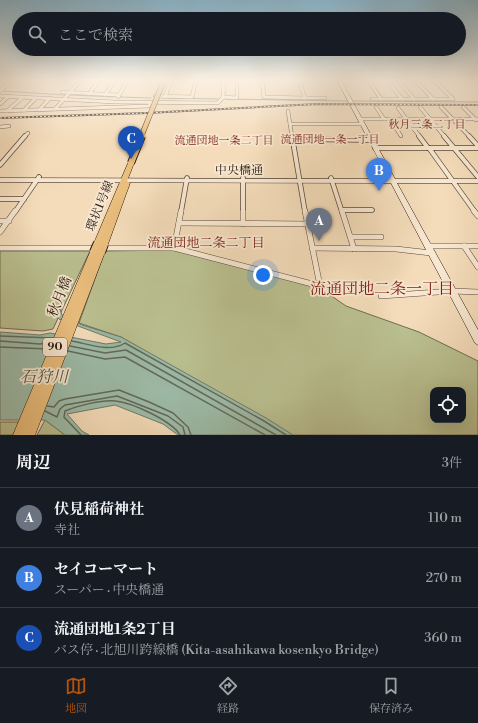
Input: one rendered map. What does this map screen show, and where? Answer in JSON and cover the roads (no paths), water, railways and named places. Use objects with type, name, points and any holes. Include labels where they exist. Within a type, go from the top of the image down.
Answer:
[{"type":"main road","name":"90","points":[[133,163],[156,100]]},
{"type":"main road","name":"90","points":[[133,163],[159,100]]},
{"type":"main road","name":"環状1号線","points":[[98,252],[133,163]]},
{"type":"main road","name":"秋月橋","points":[[19,435],[98,252]]},
{"type":"main road","name":"秋月橋","points":[[29,435],[98,252]]},
{"type":"street","points":[[7,111],[19,100]]},
{"type":"street","points":[[24,110],[34,100]]},
{"type":"street","points":[[39,110],[48,100]]},
{"type":"street","points":[[55,109],[63,100]]},
{"type":"street","points":[[86,100],[151,103],[218,103],[220,100]]},
{"type":"street","points":[[350,100],[478,340]]},
{"type":"street","points":[[0,111],[149,106],[151,103]]},
{"type":"street","points":[[376,107],[384,119]]},
{"type":"street","points":[[420,107],[478,178]]},
{"type":"street","points":[[441,107],[478,147]]},
{"type":"street","points":[[398,108],[429,148],[451,180],[476,210],[478,216]]},
{"type":"street","points":[[463,108],[477,120]]},
{"type":"street","points":[[0,248],[174,248],[320,286],[299,179],[288,111]]},
{"type":"street","points":[[290,124],[384,119],[477,120]]},
{"type":"street","points":[[390,119],[401,136]]},
{"type":"street","points":[[0,127],[9,126]]},
{"type":"street","points":[[0,165],[28,133]]},
{"type":"street","points":[[292,139],[371,140]]},
{"type":"street","points":[[376,148],[478,147]]},
{"type":"street","points":[[0,157],[7,157]]},
{"type":"street","name":"中央橋通","points":[[0,177],[38,179]]},
{"type":"street","name":"中央橋通","points":[[451,180],[478,178]]},
{"type":"street","points":[[0,232],[38,179]]},
{"type":"street","points":[[174,248],[187,179]]},
{"type":"street","points":[[243,179],[243,224]]},
{"type":"street","points":[[331,179],[354,249]]},
{"type":"street","name":"中央橋通","points":[[0,180],[331,179],[478,181]]},
{"type":"street","points":[[0,199],[24,199]]},
{"type":"street","points":[[342,210],[372,210]]},
{"type":"street","points":[[0,220],[9,220]]},
{"type":"street","points":[[179,223],[308,224]]},
{"type":"street","points":[[350,237],[381,237]]},
{"type":"street","points":[[464,246],[478,267]]},
{"type":"street","points":[[312,248],[429,250],[478,246]]},
{"type":"street","points":[[381,296],[452,291],[478,292]]},
{"type":"water","name":"石狩川","points":[[60,309],[62,315],[82,325],[121,337],[266,418],[293,435],[178,435],[163,424],[115,405],[67,414],[82,431],[89,435],[65,435],[45,420],[0,420],[0,332],[40,335],[50,333],[106,344],[121,342],[59,319],[55,312]]},
{"type":"waterway","points":[[304,100],[347,101]]},
{"type":"waterway","points":[[354,101],[478,102]]},
{"type":"railway","points":[[0,118],[147,113],[317,104],[478,105]]},
{"type":"place","name":"流通団地1条2丁目","points":[[131,159]]},
{"type":"place","name":"セイコーマート","points":[[379,191]]},
{"type":"place","name":"伏見稲荷神社","points":[[319,241]]},
{"type":"district","name":"秋月三条二丁目","points":[[427,125]]},
{"type":"district","name":"流通団地一条一丁目","points":[[330,140]]},
{"type":"district","name":"流通団地一条二丁目","points":[[224,141]]},
{"type":"district","name":"流通団地二条二丁目","points":[[206,243]]},
{"type":"district","name":"流通団地二条一丁目","points":[[382,289]]}]
